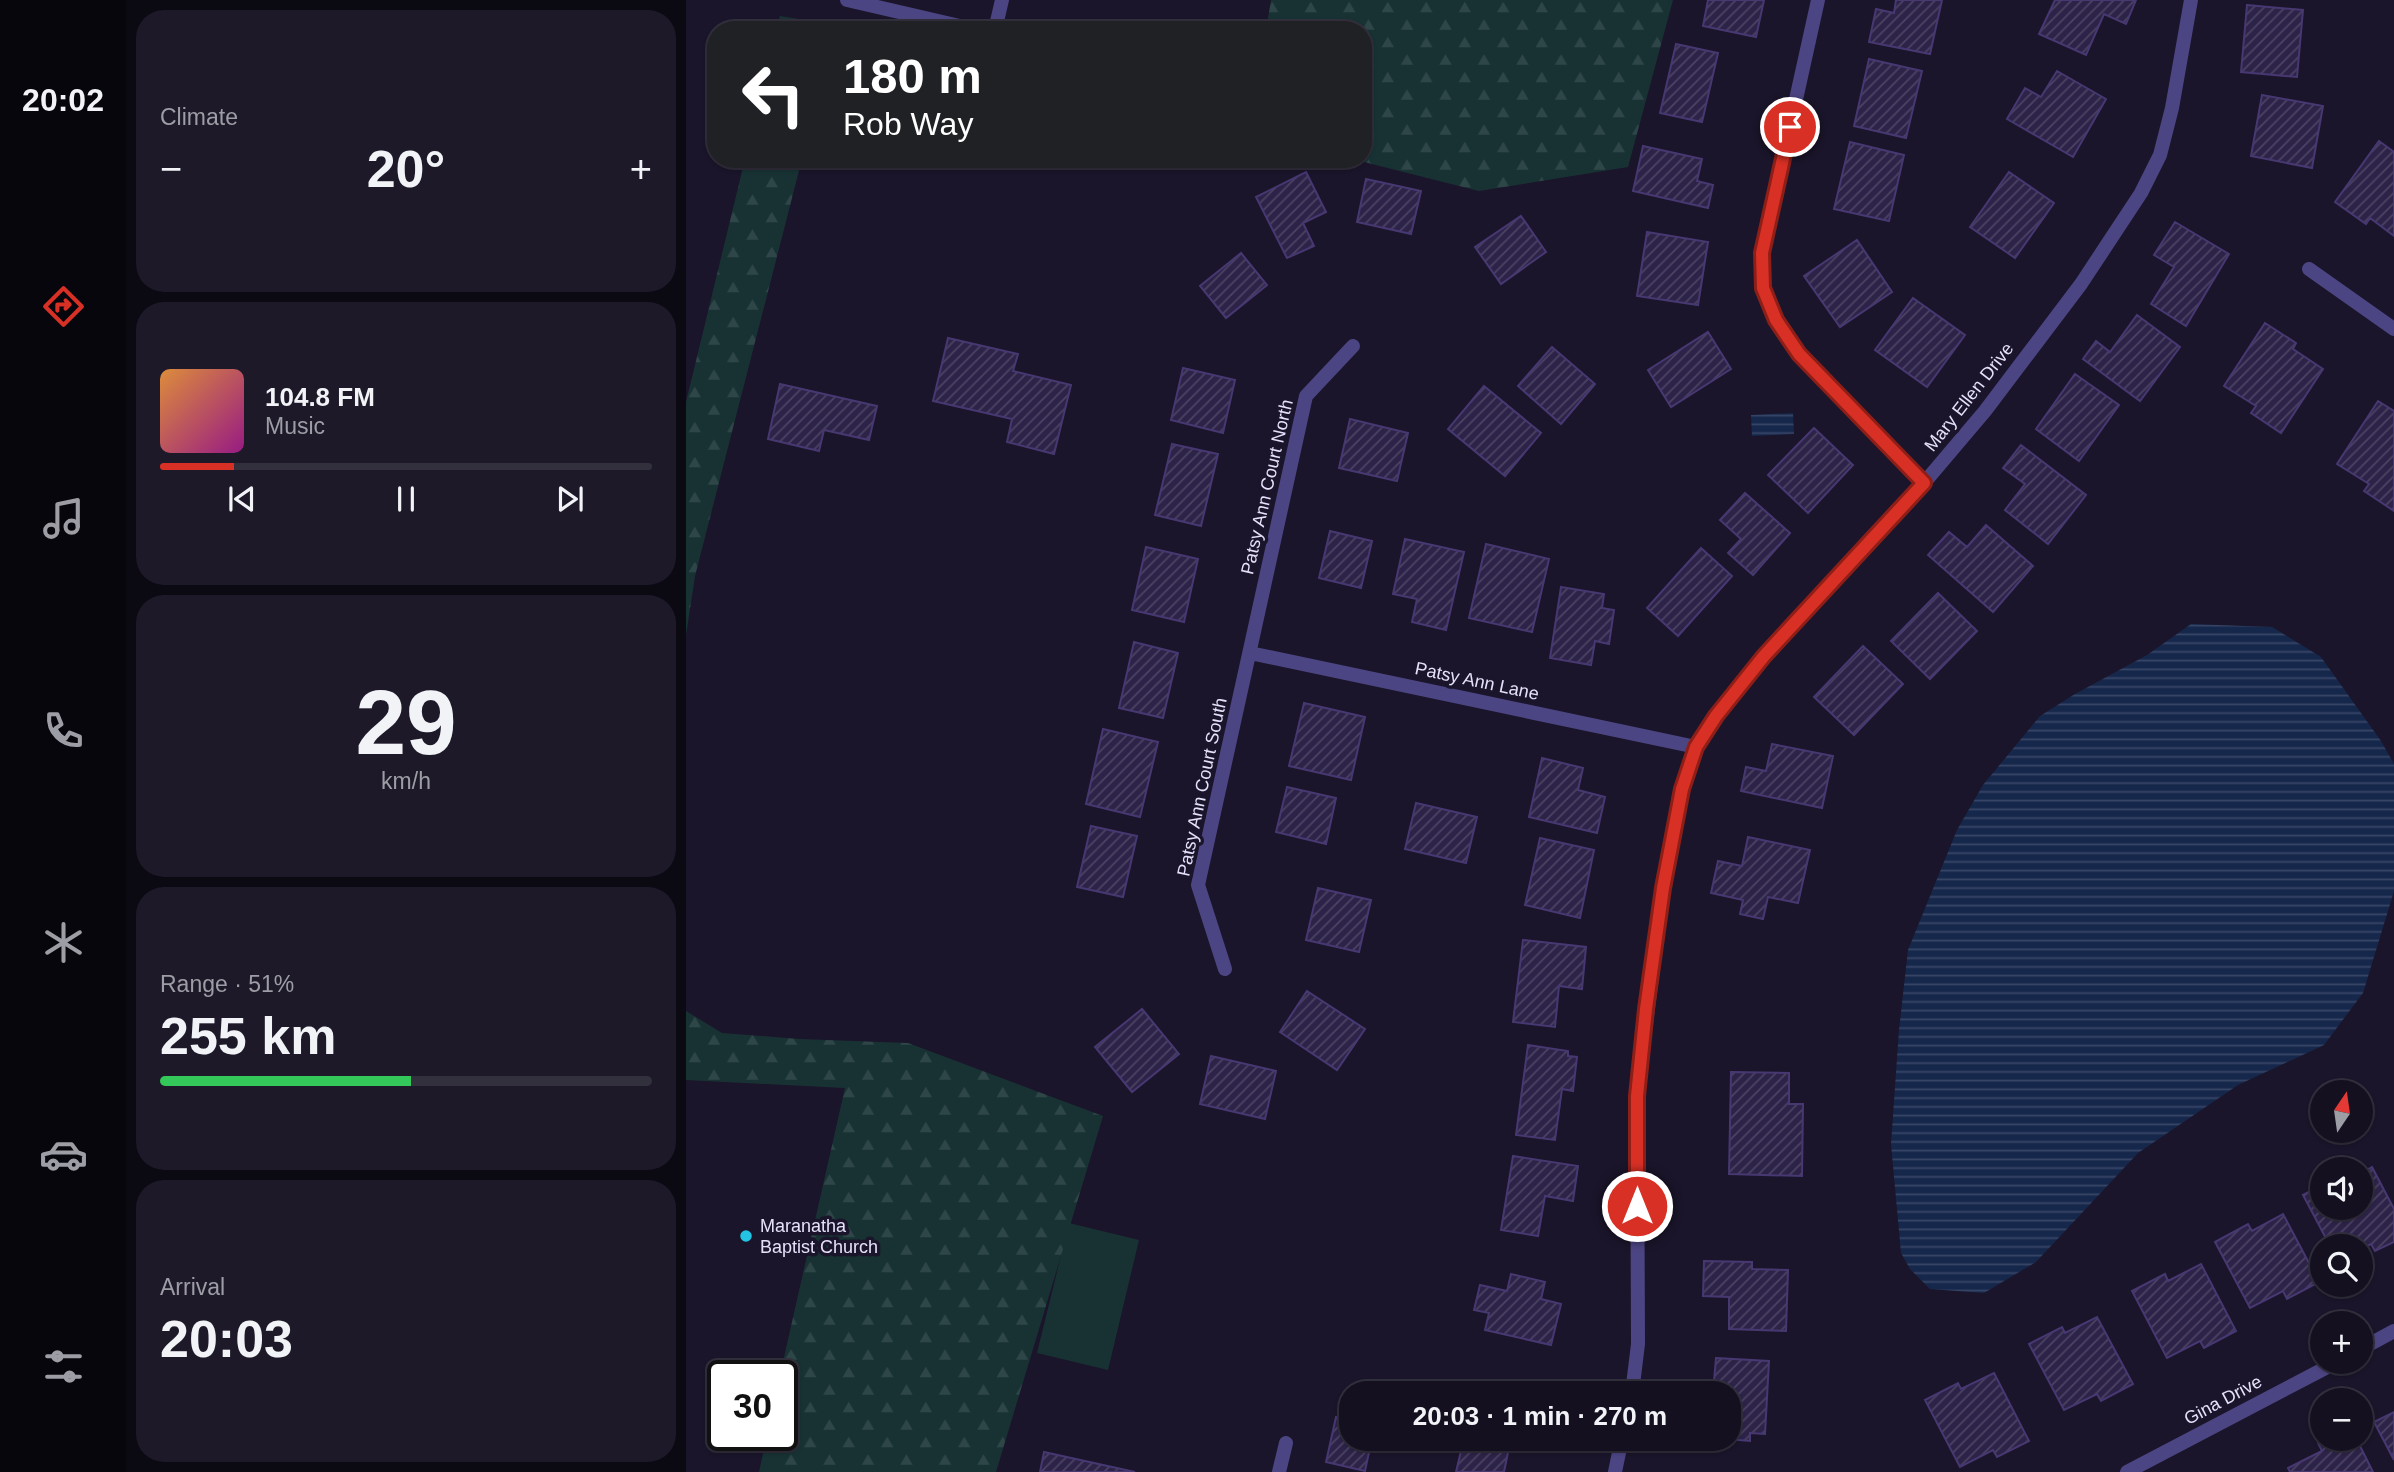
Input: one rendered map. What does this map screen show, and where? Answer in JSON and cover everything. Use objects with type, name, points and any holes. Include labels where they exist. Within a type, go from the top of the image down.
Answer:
[{"type":"street","points":[[847,0],[938,21]]},
{"type":"street","points":[[997,21],[1002,0]]},
{"type":"street","points":[[1818,0],[1762,253],[1763,288],[1776,320],[1799,354],[1924,483]]},
{"type":"street","name":"Mary Ellen Drive","points":[[1633,1381],[1638,1344],[1639,1071],[1663,888],[1682,789],[1696,747],[1716,716],[1764,656],[1924,483],[1984,411],[2081,284],[2141,193],[2160,155],[2172,108],[2191,0]]},
{"type":"street","points":[[2309,269],[2394,329]]},
{"type":"street","name":"Patsy Ann Court North","points":[[1250,653],[1306,396],[1353,346]]},
{"type":"street","name":"Patsy Ann Lane","points":[[1250,653],[1696,747]]},
{"type":"street","name":"Patsy Ann Court South","points":[[1225,969],[1198,885],[1250,653]]},
{"type":"street","points":[[2373,1342],[2394,1331]]},
{"type":"street","name":"Gina Drive","points":[[2127,1472],[2314,1374]]},
{"type":"street","points":[[1279,1472],[1286,1443]]},
{"type":"street","points":[[1615,1472],[1619,1451]]},
{"type":"green space","points":[[1271,0],[1673,0],[1628,167],[1479,191],[1372,164],[1372,21],[1268,21]]},
{"type":"green space","points":[[780,16],[811,21],[779,21]]},
{"type":"green space","points":[[743,168],[800,168],[695,576],[686,635],[686,402]]},
{"type":"green space","points":[[686,1011],[722,1033],[908,1043],[1103,1116],[996,1472],[759,1472],[764,1451],[798,1451],[798,1360],[783,1360],[845,1088],[686,1080]]},
{"type":"green space","points":[[1069,1223],[1139,1240],[1108,1370],[1037,1353]]},
{"type":"water","points":[[1793,413],[1794,434],[1752,436],[1751,415]]},
{"type":"water","points":[[2191,624],[2272,627],[2321,657],[2381,741],[2394,764],[2394,891],[2363,993],[2324,1045],[2238,1085],[2138,1153],[2036,1262],[1984,1293],[1930,1289],[1910,1269],[1901,1253],[1891,1144],[1908,950],[1957,830],[1983,785],[2040,716],[2147,655]]},
{"type":"building","points":[[1708,0],[1764,0],[1756,37],[1703,26]]},
{"type":"building","points":[[1896,0],[1942,0],[1930,54],[1869,42],[1876,9],[1894,13]]},
{"type":"building","points":[[2055,0],[2136,0],[2126,24],[2104,14],[2086,55],[2039,34]]},
{"type":"building","points":[[2247,5],[2303,10],[2297,77],[2241,72]]},
{"type":"building","points":[[1676,44],[1718,53],[1702,122],[1660,113]]},
{"type":"building","points":[[1869,59],[1922,71],[1906,138],[1854,126]]},
{"type":"building","points":[[2057,71],[2106,99],[2073,157],[2007,119],[2025,88],[2041,97]]},
{"type":"building","points":[[2262,95],[2323,106],[2312,168],[2251,156]]},
{"type":"building","points":[[2379,141],[2394,152],[2394,236],[2370,218],[2366,224],[2335,202]]},
{"type":"building","points":[[1850,142],[1904,155],[1889,221],[1834,209]]},
{"type":"building","points":[[1643,146],[1702,159],[1697,181],[1713,185],[1708,208],[1633,191]]},
{"type":"building","points":[[1306,172],[1326,212],[1303,223],[1314,246],[1287,258],[1256,197]]},
{"type":"building","points":[[2009,172],[2054,203],[2015,258],[1970,227]]},
{"type":"building","points":[[1366,179],[1421,191],[1411,234],[1357,222]]},
{"type":"building","points":[[1521,216],[1546,252],[1501,284],[1475,247]]},
{"type":"building","points":[[2175,222],[2229,254],[2186,326],[2151,304],[2174,267],[2154,255]]},
{"type":"building","points":[[1647,232],[1708,242],[1698,305],[1637,296]]},
{"type":"building","points":[[1857,240],[1892,292],[1840,327],[1804,276]]},
{"type":"building","points":[[1241,253],[1267,285],[1226,318],[1200,286]]},
{"type":"building","points":[[1913,298],[1965,335],[1927,387],[1875,350]]},
{"type":"building","points":[[2137,315],[2180,347],[2140,401],[2083,359],[2096,341],[2110,352]]},
{"type":"building","points":[[2265,323],[2296,343],[2293,349],[2323,369],[2281,433],[2251,413],[2256,406],[2224,386]]},
{"type":"building","points":[[1708,332],[1731,369],[1671,407],[1648,370]]},
{"type":"building","points":[[948,338],[1018,354],[1013,371],[1071,385],[1054,454],[1007,442],[1012,419],[933,401]]},
{"type":"building","points":[[1552,347],[1595,384],[1561,424],[1518,386]]},
{"type":"building","points":[[1183,368],[1235,380],[1223,433],[1171,420]]},
{"type":"building","points":[[2075,374],[2119,405],[2079,461],[2036,429]]},
{"type":"building","points":[[780,384],[877,406],[869,440],[824,430],[819,451],[768,439]]},
{"type":"building","points":[[1484,386],[1541,433],[1505,476],[1448,429]]},
{"type":"building","points":[[2378,401],[2394,411],[2394,511],[2364,491],[2369,484],[2337,464]]},
{"type":"building","points":[[1350,419],[1408,433],[1397,481],[1339,468]]},
{"type":"building","points":[[1814,428],[1853,465],[1808,513],[1768,475]]},
{"type":"building","points":[[1172,444],[1218,454],[1201,526],[1155,515]]},
{"type":"building","points":[[2021,445],[2086,495],[2048,544],[2005,510],[2025,484],[2003,468]]},
{"type":"building","points":[[1745,493],[1790,533],[1753,575],[1728,553],[1741,539],[1720,520]]},
{"type":"building","points":[[1986,525],[2033,566],[1993,612],[1928,555],[1949,532],[1967,547]]},
{"type":"building","points":[[1330,531],[1372,541],[1361,588],[1319,578]]},
{"type":"building","points":[[1405,539],[1464,552],[1446,630],[1412,622],[1417,599],[1393,594]]},
{"type":"building","points":[[1486,544],[1549,559],[1532,632],[1469,618]]},
{"type":"building","points":[[1146,547],[1198,559],[1184,622],[1132,610]]},
{"type":"building","points":[[1701,548],[1732,576],[1678,636],[1647,608]]},
{"type":"building","points":[[1561,587],[1604,594],[1602,608],[1614,610],[1609,644],[1595,641],[1591,665],[1550,658]]},
{"type":"building","points":[[1938,593],[1977,631],[1930,679],[1891,641]]},
{"type":"building","points":[[1134,642],[1178,653],[1163,718],[1119,708]]},
{"type":"building","points":[[1863,646],[1903,684],[1854,735],[1814,697]]},
{"type":"building","points":[[1304,703],[1365,717],[1351,780],[1289,766]]},
{"type":"building","points":[[1103,729],[1158,742],[1140,817],[1086,804]]},
{"type":"building","points":[[1772,744],[1833,756],[1822,808],[1741,791],[1746,767],[1766,771]]},
{"type":"building","points":[[1542,758],[1583,768],[1578,790],[1605,797],[1597,833],[1529,817]]},
{"type":"building","points":[[1287,787],[1336,798],[1326,844],[1276,832]]},
{"type":"building","points":[[1416,803],[1477,817],[1466,863],[1405,849]]},
{"type":"building","points":[[1091,826],[1137,836],[1123,897],[1077,887]]},
{"type":"building","points":[[1748,837],[1810,850],[1798,903],[1768,897],[1763,919],[1740,914],[1743,900],[1711,893],[1718,861],[1742,866]]},
{"type":"building","points":[[1540,838],[1594,850],[1580,918],[1525,905]]},
{"type":"building","points":[[1318,888],[1371,900],[1359,952],[1306,940]]},
{"type":"building","points":[[1523,940],[1586,947],[1582,989],[1559,986],[1555,1027],[1513,1022]]},
{"type":"building","points":[[1307,991],[1365,1029],[1337,1070],[1280,1032]]},
{"type":"building","points":[[1142,1009],[1179,1054],[1132,1092],[1095,1047]]},
{"type":"building","points":[[1528,1045],[1568,1051],[1568,1056],[1577,1057],[1573,1091],[1562,1089],[1555,1140],[1516,1135]]},
{"type":"building","points":[[1211,1056],[1276,1071],[1265,1119],[1200,1104]]},
{"type":"building","points":[[1731,1072],[1789,1073],[1789,1104],[1803,1104],[1802,1176],[1729,1174]]},
{"type":"building","points":[[1513,1156],[1578,1166],[1573,1201],[1545,1196],[1538,1236],[1501,1230]]},
{"type":"building","points":[[2373,1169],[2394,1209],[2394,1242],[2375,1251],[2373,1234],[2324,1234],[2316,1220],[2373,1220]]},
{"type":"building","points":[[2310,1191],[2310,1208],[2303,1195]]},
{"type":"building","points":[[2283,1214],[2310,1265],[2310,1287],[2287,1299],[2283,1291],[2250,1308],[2215,1242],[2248,1224],[2252,1231]]},
{"type":"building","points":[[1704,1261],[1752,1262],[1752,1269],[1788,1270],[1786,1331],[1729,1329],[1729,1297],[1703,1296]]},
{"type":"building","points":[[2201,1264],[2236,1331],[2204,1348],[2200,1341],[2167,1358],[2132,1291],[2165,1274],[2168,1281]]},
{"type":"building","points":[[1511,1274],[1545,1282],[1541,1299],[1561,1304],[1551,1345],[1485,1330],[1489,1313],[1474,1310],[1480,1285],[1507,1291]]},
{"type":"building","points":[[2097,1317],[2133,1384],[2101,1401],[2097,1394],[2064,1410],[2029,1344],[2062,1327],[2065,1333]]},
{"type":"building","points":[[1716,1358],[1769,1361],[1765,1434],[1750,1433],[1750,1441],[1741,1440],[1741,1381],[1714,1381]]},
{"type":"building","points":[[1994,1373],[2029,1441],[1997,1457],[1993,1450],[1960,1467],[1925,1400],[1958,1383],[1961,1389]]},
{"type":"building","points":[[2394,1412],[2394,1460],[2374,1422]]},
{"type":"building","points":[[1336,1417],[1339,1418],[1339,1451],[1369,1451],[1365,1471],[1326,1462]]},
{"type":"building","points":[[1461,1451],[1508,1451],[1504,1472],[1456,1472]]},
{"type":"building","points":[[2322,1451],[2362,1451],[2373,1472],[2290,1472],[2288,1468]]},
{"type":"building","points":[[1044,1452],[1135,1472],[1040,1472]]},
{"type":"place","name":"Maranatha Baptist Church","points":[[746,1236]]},
{"type":"route","points":[[1637,1206],[1637,1096],[1646,1009],[1663,888],[1682,789],[1696,747],[1716,716],[1764,656],[1924,483],[1799,354],[1776,320],[1763,288],[1762,253],[1790,127]]}]
